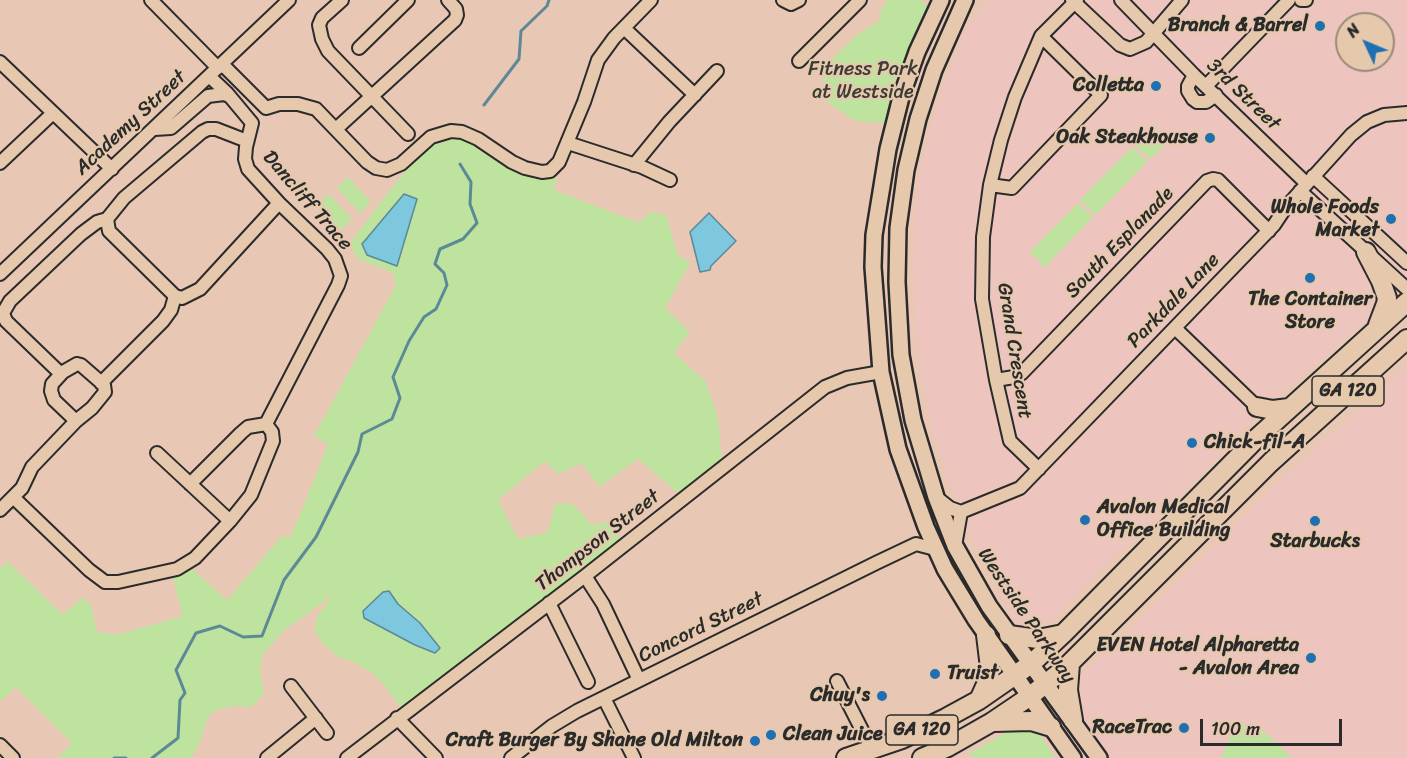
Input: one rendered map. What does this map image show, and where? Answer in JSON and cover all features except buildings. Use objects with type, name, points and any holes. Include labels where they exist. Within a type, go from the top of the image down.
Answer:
[{"type":"highway","points":[[1366,252],[1387,298],[1376,331]]},
{"type":"highway","name":"GA 120","points":[[851,756],[873,743],[924,729],[979,700],[1030,664],[1064,633],[1257,438],[1407,302]]},
{"type":"highway","name":"GA 120","points":[[922,758],[948,747],[992,722],[1046,685],[1070,664],[1271,462],[1407,339]]},
{"type":"highway","points":[[1257,438],[1260,421],[1257,407],[1273,410],[1289,408]]},
{"type":"highway","points":[[1010,635],[1038,639],[1064,633]]},
{"type":"highway","points":[[979,700],[989,678],[986,635]]},
{"type":"highway","points":[[1070,664],[1068,690],[1073,720]]},
{"type":"highway","points":[[992,722],[1031,721],[1051,727]]},
{"type":"main road","points":[[941,0],[917,52],[901,97],[888,149],[874,235],[876,318],[881,372],[898,449],[935,549],[956,589],[986,635],[1073,758]]},
{"type":"main road","name":"Westside Parkway","points":[[965,0],[934,70],[918,119],[906,170],[898,228],[897,282],[901,355],[913,420],[924,459],[955,546],[980,592],[1099,758]]},
{"type":"main road","points":[[881,372],[895,377],[910,440],[924,459]]},
{"type":"street","points":[[151,0],[216,69],[266,108],[279,104],[310,106],[316,109],[367,162],[376,168],[387,170],[401,164],[432,137],[451,131],[462,132],[478,139],[512,162],[542,172],[550,171],[560,162],[598,60],[651,0]]},
{"type":"street","name":"Academy Street","points":[[0,274],[289,0]]},
{"type":"street","points":[[342,0],[322,18],[319,25],[319,32],[328,51],[408,134]]},
{"type":"street","points":[[359,48],[408,0]]},
{"type":"street","points":[[336,129],[455,20],[456,9],[448,0]]},
{"type":"street","points":[[783,0],[791,4],[799,0]]},
{"type":"street","points":[[799,61],[860,0]]},
{"type":"street","name":"3rd Street","points":[[1121,0],[1194,75],[1307,183],[1407,263]]},
{"type":"street","points":[[1075,1],[1125,48],[1130,49],[1139,46],[1154,33],[1182,0]]},
{"type":"street","points":[[1206,86],[1289,0]]},
{"type":"street","points":[[1301,0],[1306,0]]},
{"type":"street","name":"Grand Crescent","points":[[1039,469],[1010,441],[996,380],[982,299],[983,237],[990,185],[1015,97],[1041,36],[1075,1]]},
{"type":"street","points":[[624,28],[695,95]]},
{"type":"street","points":[[990,185],[1012,188],[1101,95],[1041,36]]},
{"type":"street","points":[[0,62],[112,169]]},
{"type":"street","name":"Dancliff Trace","points":[[216,69],[229,96],[252,123],[245,159],[248,169],[327,249],[334,259],[340,276],[338,285],[266,424]]},
{"type":"street","points":[[634,165],[669,122],[717,71]]},
{"type":"street","points":[[1194,75],[1188,86],[1193,99],[1197,102],[1206,102],[1216,95]]},
{"type":"street","points":[[154,129],[171,128],[208,96],[216,94],[229,96]]},
{"type":"street","points":[[0,163],[53,113]]},
{"type":"street","name":"Parkdale Lane","points":[[961,512],[1013,492],[1039,469],[1269,231],[1307,183],[1351,135],[1367,122],[1384,115],[1407,113]]},
{"type":"street","points":[[61,374],[6,321],[3,312],[10,301],[81,234],[97,222],[107,219],[124,198],[202,132],[216,129],[247,141]]},
{"type":"street","points":[[568,142],[670,180]]},
{"type":"street","name":"South Esplanade","points":[[996,380],[1022,373],[1207,181],[1213,178],[1218,180],[1269,231]]},
{"type":"street","name":"3rd Street","points":[[1307,183],[1366,252],[1407,289]]},
{"type":"street","points":[[107,219],[109,231],[175,296],[182,298],[200,289],[279,202]]},
{"type":"street","points":[[101,383],[163,321],[171,310],[175,296]]},
{"type":"street","points":[[1175,327],[1257,407]]},
{"type":"street","points":[[0,510],[22,488],[32,467],[104,394],[105,389],[101,383],[81,364],[69,367],[52,384],[51,390],[52,396],[76,421]]},
{"type":"street","name":"Thompson Street","points":[[347,758],[585,576],[825,387],[847,378],[881,372]]},
{"type":"street","points":[[14,498],[89,570],[105,582],[117,582],[185,566],[243,507],[256,485],[273,441],[272,432],[266,424],[248,427],[190,484]]},
{"type":"street","points":[[157,453],[230,521]]},
{"type":"street","points":[[936,497],[950,508],[961,512],[955,546]]},
{"type":"street","points":[[926,527],[916,544],[935,549]]},
{"type":"street","name":"Concord Street","points":[[511,758],[552,726],[604,698],[916,544]]},
{"type":"street","points":[[585,576],[603,604],[639,681]]},
{"type":"street","points":[[549,603],[588,682]]},
{"type":"street","points":[[837,681],[873,743]]},
{"type":"street","points":[[291,686],[327,733]]},
{"type":"street","points":[[604,698],[634,758]]},
{"type":"street","points":[[267,758],[316,718]]},
{"type":"street","points":[[397,718],[436,758]]},
{"type":"street","points":[[0,745],[13,758]]},
{"type":"shaded area","points":[[988,0],[1407,0],[1407,286],[1269,403],[1141,534],[1100,568],[1058,614],[1043,625],[1020,623],[1011,615],[967,528],[944,469],[929,413],[918,356],[913,262],[915,212],[920,174],[931,127],[964,33]]},
{"type":"shaded area","points":[[1407,367],[1407,758],[967,758],[1041,717],[1279,482]]},
{"type":"green space","name":"Fitness Park at Westside","points":[[888,0],[920,0],[932,8],[888,123],[855,121],[826,101],[823,78],[834,57],[858,34],[879,21],[881,10]]},
{"type":"green space","points":[[1153,123],[1158,131],[1171,140],[1150,159],[1134,145]]},
{"type":"green space","points":[[461,138],[487,156],[540,180],[557,176],[554,190],[640,223],[650,212],[666,215],[678,255],[690,263],[665,308],[690,332],[674,353],[706,382],[718,418],[722,462],[680,495],[638,459],[599,487],[582,463],[558,474],[545,461],[498,500],[518,539],[548,532],[555,504],[572,503],[592,525],[606,522],[621,540],[505,631],[507,634],[401,708],[371,672],[340,658],[323,644],[314,630],[317,616],[327,604],[329,590],[325,601],[286,629],[263,654],[260,670],[264,692],[260,699],[251,707],[232,706],[214,711],[207,719],[201,740],[191,758],[58,758],[72,743],[16,687],[0,702],[0,569],[7,561],[63,615],[83,597],[91,605],[97,632],[116,635],[183,616],[173,578],[192,569],[227,600],[282,536],[291,537],[328,444],[314,436],[396,285],[393,273],[358,259],[349,244],[418,154],[438,143]]},
{"type":"green space","points":[[1132,147],[1147,162],[1095,215],[1080,200]]},
{"type":"green space","points":[[348,177],[371,202],[360,213],[337,188]]},
{"type":"green space","points":[[329,194],[352,219],[341,230],[318,205]]},
{"type":"green space","points":[[1078,203],[1093,217],[1044,268],[1039,260],[1029,253]]},
{"type":"green space","points":[[1236,723],[1257,725],[1292,758],[1221,758]]},
{"type":"green space","points":[[1027,728],[1042,737],[1056,758],[974,758],[969,753],[1011,730]]},
{"type":"water","points":[[404,194],[417,199],[397,266],[367,255],[362,244]]},
{"type":"water","points":[[709,213],[736,241],[711,266],[710,270],[700,272],[690,232]]},
{"type":"water","points":[[389,591],[398,604],[420,623],[440,648],[435,653],[364,618],[363,611],[383,592]]},
{"type":"waterway","points":[[484,105],[519,59],[521,31],[547,6],[549,0]]},
{"type":"waterway","points":[[152,758],[178,738],[180,700],[185,693],[176,670],[196,633],[220,626],[243,637],[262,636],[284,580],[316,537],[358,452],[362,434],[392,419],[400,398],[393,377],[409,341],[424,317],[436,309],[447,285],[444,273],[435,264],[440,249],[463,239],[477,223],[470,204],[471,182],[460,164]]},
{"type":"waterway","points":[[114,758],[126,758]]},
{"type":"place","name":"Branch & Barrel","points":[[1320,26]]},
{"type":"place","name":"Colletta","points":[[1156,86]]},
{"type":"place","name":"Oak Steakhouse","points":[[1210,138]]},
{"type":"place","name":"Whole Foods Market","points":[[1391,219]]},
{"type":"place","name":"The Container Store","points":[[1310,278]]},
{"type":"place","name":"Chick-fil-A","points":[[1192,443]]},
{"type":"place","name":"Avalon Medical Office Building","points":[[1085,520]]},
{"type":"place","name":"Starbucks","points":[[1315,521]]},
{"type":"place","name":"EVEN Hotel Alpharetta - Avalon Area","points":[[1311,658]]},
{"type":"place","name":"Truist","points":[[935,674]]},
{"type":"place","name":"Chuy's","points":[[882,696]]},
{"type":"place","name":"RaceTrac","points":[[1184,728]]},
{"type":"place","name":"Clean Juice","points":[[771,735]]},
{"type":"place","name":"Craft Burger By Shane Old Milton","points":[[755,741]]}]
